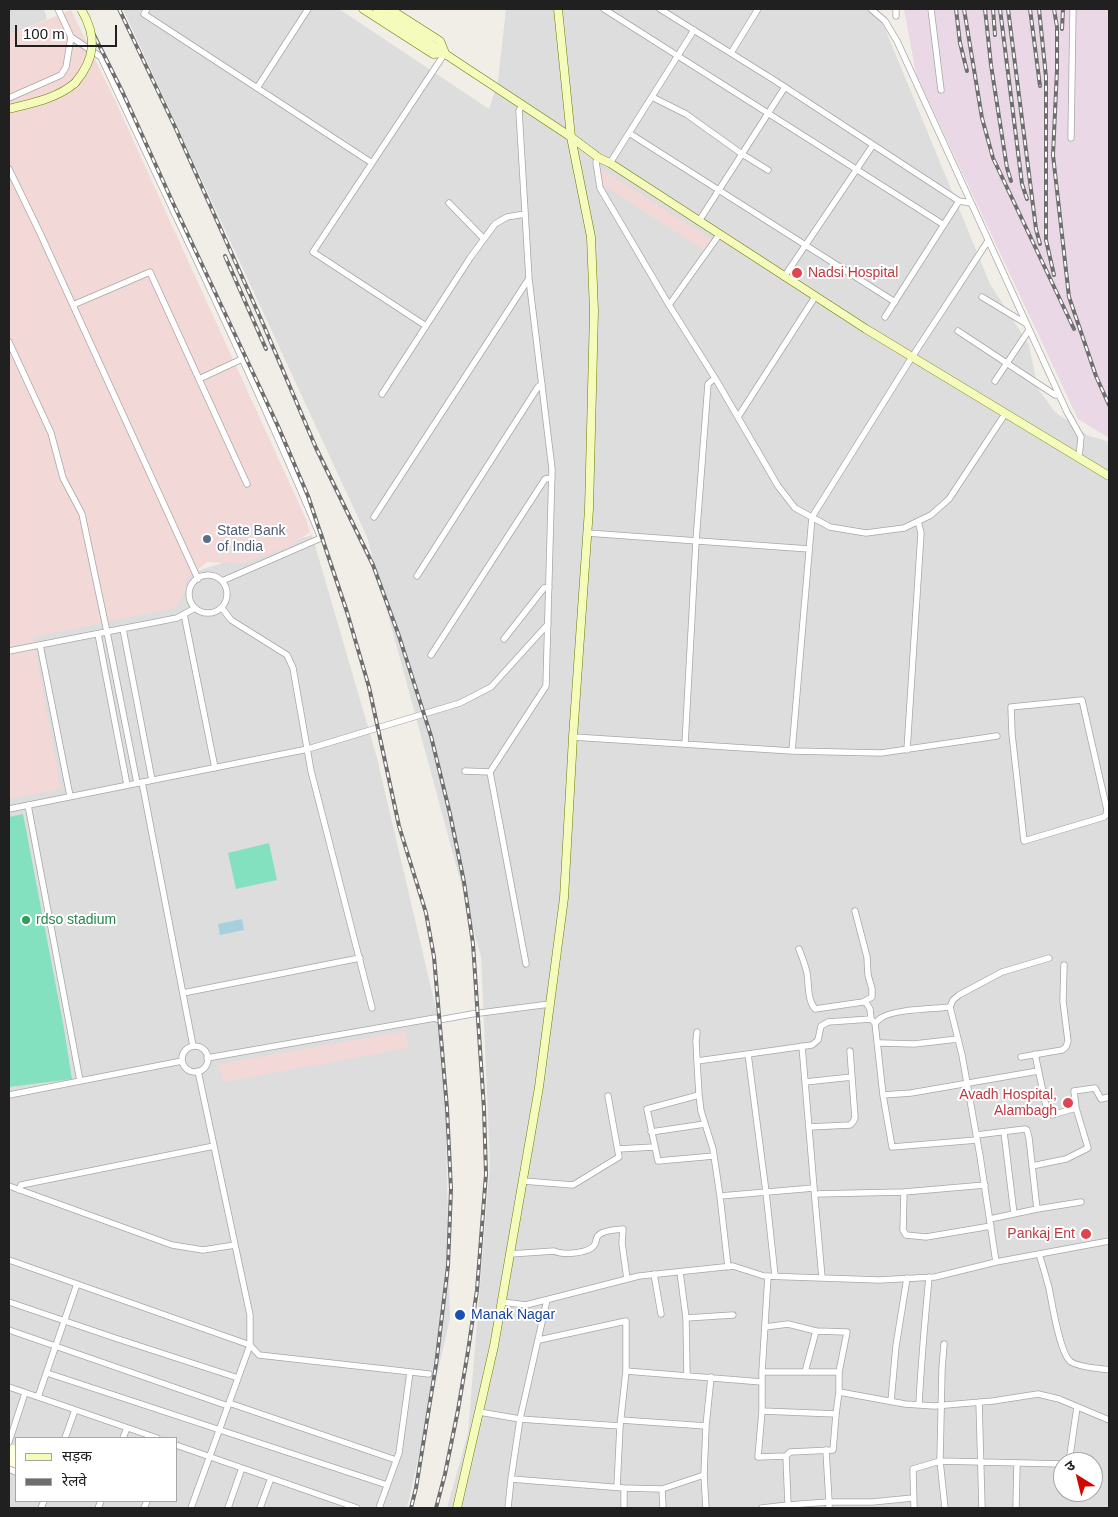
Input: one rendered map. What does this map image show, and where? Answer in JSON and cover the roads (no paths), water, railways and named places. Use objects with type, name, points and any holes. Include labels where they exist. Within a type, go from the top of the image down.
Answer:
[{"type":"street","points":[[58,9],[71,37],[101,57],[242,359],[322,538],[222,581]]},
{"type":"street","points":[[9,109],[59,94],[75,83],[86,68],[93,45],[89,23],[81,9]]},
{"type":"street","points":[[147,9],[144,14],[372,162]]},
{"type":"street","points":[[258,88],[308,9]]},
{"type":"street","points":[[363,9],[433,54],[445,53]]},
{"type":"street","points":[[377,9],[522,104],[599,158],[610,163],[815,297],[912,358],[1109,476]]},
{"type":"street","points":[[390,9],[440,42],[445,53]]},
{"type":"street","points":[[457,1508],[494,1346],[502,1302],[539,1087],[564,898],[587,533],[594,311],[591,238],[571,137],[558,9]]},
{"type":"street","points":[[604,9],[944,225]]},
{"type":"street","points":[[660,9],[785,87],[959,201],[970,203]]},
{"type":"street","points":[[731,53],[758,9]]},
{"type":"street","points":[[871,9],[886,21],[897,41],[1026,324],[1081,437],[1079,458]]},
{"type":"street","points":[[931,9],[941,90]]},
{"type":"street","points":[[1072,138],[1073,9]]},
{"type":"street","points":[[610,163],[694,30]]},
{"type":"street","points":[[9,98],[61,75],[66,67],[71,37]]},
{"type":"street","points":[[426,326],[312,252],[445,53]]},
{"type":"street","points":[[699,221],[785,87]]},
{"type":"street","points":[[652,96],[686,114],[768,170]]},
{"type":"street","points":[[522,104],[519,111],[529,279],[552,469],[546,686],[490,772],[526,964]]},
{"type":"street","points":[[629,133],[894,302]]},
{"type":"street","points":[[784,277],[873,145]]},
{"type":"street","points":[[599,158],[596,162],[600,188],[778,486],[795,508],[830,527],[866,533],[904,528],[930,515],[948,499],[1005,414]]},
{"type":"street","points":[[9,169],[198,579]]},
{"type":"street","points":[[885,317],[959,201]]},
{"type":"street","points":[[449,203],[484,239]]},
{"type":"street","points":[[382,394],[495,224],[507,217],[525,214]]},
{"type":"street","points":[[669,305],[719,234]]},
{"type":"street","points":[[792,751],[812,517],[988,241]]},
{"type":"street","points":[[73,305],[150,272],[247,484]]},
{"type":"street","points":[[374,517],[529,279]]},
{"type":"street","points":[[982,296],[1026,324]]},
{"type":"street","points":[[738,417],[815,297]]},
{"type":"street","points":[[995,381],[1029,330]]},
{"type":"street","points":[[958,332],[1055,395],[1059,395]]},
{"type":"street","points":[[9,342],[51,433],[63,478],[82,514],[193,1046]]},
{"type":"street","points":[[199,379],[242,359]]},
{"type":"street","points":[[684,744],[696,541],[708,384],[715,378]]},
{"type":"street","points":[[417,576],[527,403],[542,384]]},
{"type":"street","points":[[431,655],[545,479],[552,478]]},
{"type":"street","points":[[907,750],[922,533],[918,521]]},
{"type":"street","points":[[587,533],[809,549]]},
{"type":"street","points":[[202,576],[215,576],[222,581],[228,595],[222,608],[208,614],[194,608],[189,594],[191,586],[198,579],[202,576]]},
{"type":"street","points":[[504,639],[544,588],[549,587]]},
{"type":"street","points":[[9,651],[177,618],[194,608]]},
{"type":"street","points":[[222,608],[231,620],[287,655],[293,668],[311,771],[372,1008]]},
{"type":"street","points":[[184,614],[215,768]]},
{"type":"street","points":[[9,808],[308,749],[460,703],[491,687],[548,624]]},
{"type":"street","points":[[123,629],[152,780]]},
{"type":"street","points":[[98,634],[127,785]]},
{"type":"street","points":[[40,645],[70,796]]},
{"type":"street","points":[[1082,700],[1107,810],[1104,818],[1024,841],[1012,734],[1011,707],[1082,700]]},
{"type":"street","points":[[573,737],[792,751],[881,753],[998,736]]},
{"type":"street","points":[[466,771],[490,772]]},
{"type":"street","points":[[28,805],[80,1081]]},
{"type":"street","points":[[798,949],[804,959],[810,1003],[815,1008],[865,1002],[872,997],[872,989],[868,975],[867,957],[855,911]]},
{"type":"street","points":[[182,993],[360,958]]},
{"type":"street","points":[[996,1262],[977,1138],[950,1007],[959,995],[1002,972],[1049,958]]},
{"type":"street","points":[[1022,1057],[1062,1050],[1066,1047],[1068,1041],[1063,1001],[1064,965]]},
{"type":"street","points":[[865,1002],[870,1009],[873,1021],[892,1147],[977,1138],[1025,1129],[1027,1130],[1037,1209]]},
{"type":"street","points":[[207,1058],[435,1018],[439,1020],[550,1004]]},
{"type":"street","points":[[697,1061],[812,1045],[818,1040],[822,1026],[828,1022],[873,1021],[899,1012],[950,1007]]},
{"type":"street","points":[[697,1032],[698,1095],[714,1156],[728,1267]]},
{"type":"street","points":[[881,1043],[914,1044],[958,1039]]},
{"type":"street","points":[[193,1046],[199,1046],[205,1052],[207,1058],[205,1066],[198,1071],[190,1071],[184,1067],[182,1060],[184,1051],[193,1046]]},
{"type":"street","points":[[802,1046],[822,1278]]},
{"type":"street","points":[[809,1128],[850,1125],[853,1122],[855,1118],[850,1051]]},
{"type":"street","points":[[748,1054],[775,1276]]},
{"type":"street","points":[[1035,1054],[1049,1114],[1052,1115],[1076,1108]]},
{"type":"street","points":[[9,1095],[182,1060]]},
{"type":"street","points":[[190,1508],[250,1345],[250,1314],[198,1071]]},
{"type":"street","points":[[883,1095],[911,1093],[1038,1071]]},
{"type":"street","points":[[805,1082],[852,1077]]},
{"type":"street","points":[[1032,1166],[1066,1159],[1088,1148],[1076,1108],[1074,1091],[1095,1088],[1101,1099],[1109,1097]]},
{"type":"street","points":[[698,1095],[647,1109],[654,1147],[658,1161],[714,1156]]},
{"type":"street","points":[[523,1181],[573,1185],[619,1157],[608,1096]]},
{"type":"street","points":[[651,1132],[706,1124]]},
{"type":"street","points":[[1004,1132],[1014,1214]]},
{"type":"street","points":[[19,1190],[21,1186],[214,1146]]},
{"type":"street","points":[[618,1149],[654,1147]]},
{"type":"street","points":[[720,1196],[766,1192],[904,1192],[985,1185]]},
{"type":"street","points":[[9,1186],[172,1245],[203,1250],[235,1245]]},
{"type":"street","points":[[904,1192],[903,1230],[906,1235],[926,1237],[991,1226]]},
{"type":"street","points":[[990,1219],[1081,1202]]},
{"type":"street","points":[[510,1254],[554,1251],[559,1254],[582,1252],[591,1248],[595,1244],[596,1237],[600,1234],[610,1230],[623,1230],[622,1243],[628,1279]]},
{"type":"street","points":[[502,1302],[526,1305],[654,1274],[733,1266],[764,1276],[879,1280],[929,1277],[996,1262],[1109,1241]]},
{"type":"street","points":[[1039,1254],[1066,1355],[1070,1361],[1109,1370]]},
{"type":"street","points":[[9,1260],[250,1345],[258,1354],[429,1374]]},
{"type":"street","points":[[680,1272],[686,1318],[687,1375]]},
{"type":"street","points":[[654,1274],[661,1314]]},
{"type":"street","points":[[765,1327],[788,1324],[816,1331],[847,1332],[840,1372],[840,1392],[833,1450],[790,1452],[786,1456],[758,1457],[762,1411],[762,1372],[768,1276]]},
{"type":"street","points":[[919,1405],[921,1365],[924,1349],[923,1332],[929,1277]]},
{"type":"street","points":[[891,1401],[896,1346],[907,1278]]},
{"type":"street","points":[[38,1397],[77,1284]]},
{"type":"street","points":[[508,1508],[520,1418],[547,1300]]},
{"type":"street","points":[[9,1302],[238,1378]]},
{"type":"street","points":[[686,1318],[733,1316]]},
{"type":"street","points":[[539,1340],[626,1320],[626,1371],[620,1423],[620,1488],[624,1508]]},
{"type":"street","points":[[9,1330],[396,1460]]},
{"type":"street","points":[[805,1372],[816,1331]]},
{"type":"street","points":[[944,1344],[940,1460],[945,1508]]},
{"type":"street","points":[[626,1371],[762,1382]]},
{"type":"street","points":[[47,1372],[387,1485]]},
{"type":"street","points":[[379,1508],[399,1453],[410,1372]]},
{"type":"street","points":[[762,1372],[840,1372]]},
{"type":"street","points":[[706,1508],[704,1475],[711,1377]]},
{"type":"street","points":[[9,1387],[154,1437]]},
{"type":"street","points":[[840,1392],[919,1405],[979,1402],[1038,1394],[1059,1399],[1109,1420]]},
{"type":"street","points":[[10,1439],[25,1393]]},
{"type":"street","points":[[979,1402],[982,1508]]},
{"type":"street","points":[[1070,1452],[1077,1407]]},
{"type":"street","points":[[65,1437],[75,1410]]},
{"type":"street","points":[[762,1411],[836,1414]]},
{"type":"street","points":[[479,1412],[520,1418],[706,1426]]},
{"type":"street","points":[[123,1437],[127,1428]]},
{"type":"street","points":[[178,1446],[357,1508]]},
{"type":"street","points":[[826,1450],[829,1505]]},
{"type":"street","points":[[786,1456],[788,1507]]},
{"type":"street","points":[[914,1508],[914,1469],[940,1460],[1053,1464]]},
{"type":"street","points":[[1016,1508],[1017,1462]]},
{"type":"street","points":[[228,1508],[242,1468]]},
{"type":"street","points":[[511,1479],[620,1488],[662,1489],[704,1475]]},
{"type":"street","points":[[260,1508],[270,1478]]},
{"type":"street","points":[[662,1489],[663,1508]]},
{"type":"street","points":[[762,1508],[872,1505],[913,1498]]},
{"type":"water","points":[[242,919],[244,930],[220,935],[218,924]]},
{"type":"railway","points":[[81,9],[123,93],[278,426],[308,496],[347,612],[369,687],[399,826],[426,913],[434,957],[447,1108],[451,1189],[448,1266],[436,1365],[411,1508]]},
{"type":"railway","points":[[119,9],[176,129],[316,448],[373,565],[399,636],[431,736],[450,814],[464,882],[473,944],[484,1109],[486,1174],[477,1290],[468,1351],[445,1474],[436,1508]]},
{"type":"railway","points":[[956,9],[960,43],[967,71]]},
{"type":"railway","points":[[964,9],[982,118],[993,158],[1074,329]]},
{"type":"railway","points":[[985,9],[991,65],[1007,168],[1011,181]]},
{"type":"railway","points":[[993,9],[995,35]]},
{"type":"railway","points":[[1000,9],[1022,184],[1027,199]]},
{"type":"railway","points":[[1008,9],[1036,229],[1040,244]]},
{"type":"railway","points":[[1030,9],[1040,86]]},
{"type":"railway","points":[[1039,9],[1046,77],[1046,240],[1054,275]]},
{"type":"railway","points":[[1054,9],[1057,27],[1057,70],[1053,155],[1069,297],[1096,376],[1109,405]]},
{"type":"railway","points":[[1062,29],[1063,9]]},
{"type":"railway","points":[[225,256],[266,349]]},
{"type":"place","name":"Nadsi Hospital","points":[[797,273]]},
{"type":"place","name":"State Bank of India","points":[[207,539]]},
{"type":"place","name":"rdso stadium","points":[[26,920]]},
{"type":"place","name":"Avadh Hospital, Alambagh","points":[[1068,1103]]},
{"type":"place","name":"Pankaj Ent","points":[[1086,1234]]},
{"type":"place","name":"Manak Nagar","points":[[460,1315]]}]
